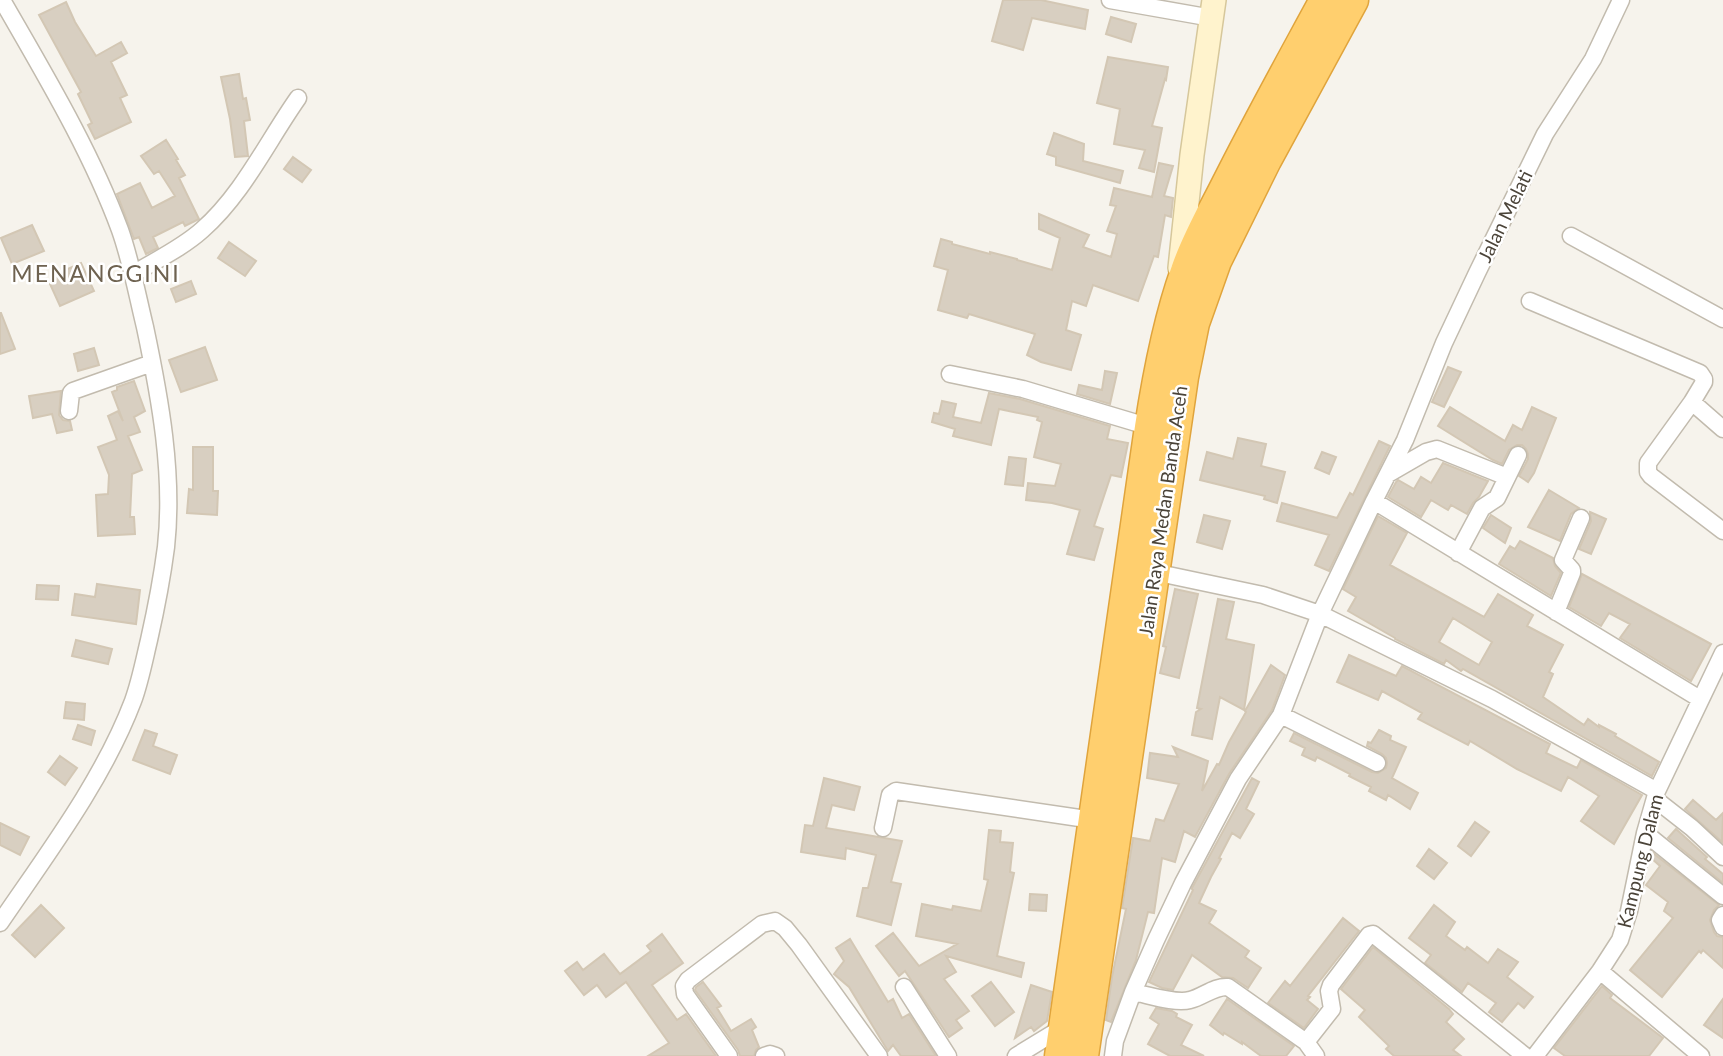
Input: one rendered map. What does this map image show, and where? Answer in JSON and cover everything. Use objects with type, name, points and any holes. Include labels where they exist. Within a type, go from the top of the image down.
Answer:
[{"type":"highway","name":"Jalan Raya Medan Banda Aceh","points":[[1078,1040],[1093,820],[1150,427],[1164,351],[1186,268],[1325,0]]},
{"type":"highway","name":"Jalan Raya Medan Banda Aceh","points":[[1060,1056],[1078,1040],[1191,336],[1216,261],[1266,160],[1353,0]]},
{"type":"street","points":[[0,923],[80,803],[112,748],[132,703],[157,606],[166,545],[167,495],[164,432],[158,389],[133,274],[120,231],[90,158],[2,0]]},
{"type":"street","points":[[1110,0],[1213,9],[1192,155],[1176,302]]},
{"type":"street","name":"Jalan Melati","points":[[1114,1049],[1133,992],[1178,894],[1238,779],[1282,715],[1320,614],[1405,440],[1444,343],[1483,261],[1545,134],[1593,59],[1621,0]]},
{"type":"street","points":[[133,274],[189,240],[214,219],[242,184],[298,98]]},
{"type":"street","points":[[1571,236],[1723,319]]},
{"type":"street","points":[[1530,301],[1700,373],[1704,382],[1648,463],[1648,472],[1723,531]]},
{"type":"street","points":[[69,411],[71,393],[75,390],[152,363]]},
{"type":"street","points":[[950,374],[1023,389],[1150,427]]},
{"type":"street","points":[[1692,402],[1723,429]]},
{"type":"street","points":[[1388,474],[1426,452],[1437,449],[1507,477]]},
{"type":"street","points":[[1458,553],[1481,509],[1497,498],[1518,455]]},
{"type":"street","points":[[1374,501],[1700,699]]},
{"type":"street","points":[[1556,611],[1573,573],[1563,560],[1581,517]]},
{"type":"street","points":[[1154,572],[1263,595],[1320,614],[1492,699],[1656,795],[1723,857]]},
{"type":"street","name":"Kampung Dalam","points":[[1535,1056],[1600,971],[1620,940],[1656,795],[1700,699],[1721,665]]},
{"type":"street","points":[[1282,715],[1377,763]]},
{"type":"street","points":[[883,828],[890,794],[896,791],[1093,820]]},
{"type":"street","points":[[1645,833],[1723,896]]},
{"type":"street","points":[[1723,915],[1720,920],[1723,926]]},
{"type":"street","points":[[729,1056],[685,994],[684,986],[688,980],[762,924],[775,921],[785,928],[799,945],[879,1056]]},
{"type":"street","points":[[1133,992],[1188,1001],[1221,987],[1228,987],[1311,1049],[1332,1009],[1329,991],[1331,985],[1369,935],[1373,934],[1525,1056]]},
{"type":"street","points":[[1600,971],[1701,1056]]},
{"type":"street","points":[[904,987],[948,1056]]},
{"type":"street","points":[[1016,1056],[1078,1040],[1114,1049]]},
{"type":"street","points":[[764,1056],[776,1056]]},
{"type":"building","points":[[1003,0],[1041,0],[1088,10],[1085,29],[1032,18],[1023,50],[992,41]]},
{"type":"building","points":[[66,2],[96,56],[121,42],[127,53],[111,62],[127,95],[120,98],[131,122],[95,139],[88,125],[92,123],[78,94],[81,92],[39,15]]},
{"type":"building","points":[[1111,17],[1136,24],[1131,42],[1106,34]]},
{"type":"building","points":[[1108,57],[1168,67],[1152,126],[1162,128],[1154,172],[1139,168],[1145,150],[1114,144],[1120,109],[1097,103]]},
{"type":"building","points":[[239,74],[250,120],[244,121],[248,156],[235,157],[221,77]]},
{"type":"building","points":[[1054,133],[1084,144],[1083,161],[1123,171],[1120,183],[1056,165],[1056,157],[1047,154]]},
{"type":"building","points":[[166,140],[185,175],[179,178],[199,219],[185,226],[183,222],[153,237],[158,248],[146,254],[139,237],[134,239],[117,194],[140,183],[152,208],[175,196],[159,171],[154,174],[141,156]]},
{"type":"building","points":[[293,157],[311,170],[302,182],[284,169]]},
{"type":"building","points":[[1159,163],[1173,166],[1164,196],[1173,198],[1171,217],[1165,215],[1158,257],[1154,256],[1138,301],[1093,285],[1086,306],[1072,301],[1066,330],[1081,335],[1071,370],[1041,362],[1027,355],[1035,334],[969,314],[967,318],[938,310],[948,270],[934,266],[941,239],[1052,270],[1060,238],[1039,229],[1039,214],[1089,235],[1083,247],[1111,257],[1117,234],[1107,231],[1116,206],[1110,205],[1114,188],[1152,197]]},
{"type":"building","points":[[32,225],[44,251],[12,264],[1,238]]},
{"type":"building","points":[[229,242],[256,261],[245,276],[218,258]]},
{"type":"building","points":[[81,263],[94,291],[60,306],[50,284],[56,281],[54,275]]},
{"type":"building","points":[[191,281],[196,294],[176,302],[171,289]]},
{"type":"building","points":[[0,313],[15,349],[0,354]]},
{"type":"building","points":[[205,347],[217,380],[181,392],[169,360]]},
{"type":"building","points":[[94,348],[99,365],[78,371],[74,354]]},
{"type":"building","points":[[1448,367],[1461,372],[1444,407],[1432,402]]},
{"type":"building","points":[[1105,371],[1117,373],[1110,404],[1077,394],[1079,385],[1102,390]]},
{"type":"building","points":[[134,381],[145,411],[134,417],[140,432],[128,436],[142,470],[132,474],[130,517],[134,517],[135,534],[98,536],[96,495],[108,494],[109,475],[98,447],[117,440],[108,416],[118,411],[123,421],[112,392],[117,390],[117,387]]},
{"type":"building","points":[[61,391],[59,415],[63,420],[70,421],[72,430],[57,433],[52,414],[33,418],[29,396]]},
{"type":"building","points":[[989,393],[1020,399],[1110,426],[1107,439],[1128,443],[1121,477],[1111,475],[1094,526],[1103,529],[1094,560],[1067,554],[1080,510],[1026,500],[1028,483],[1055,486],[1061,464],[1034,457],[1042,422],[1037,420],[1038,417],[999,409],[991,445],[953,436],[955,429],[932,422],[934,413],[939,414],[942,401],[956,404],[953,417],[981,423]]},
{"type":"building","points":[[1450,407],[1505,441],[1513,425],[1522,430],[1532,407],[1556,418],[1528,482],[1519,476],[1528,459],[1526,449],[1522,445],[1509,450],[1502,464],[1493,460],[1438,426]]},
{"type":"building","points":[[1238,438],[1266,444],[1261,466],[1285,472],[1277,503],[1264,499],[1265,496],[1200,480],[1207,452],[1233,459]]},
{"type":"building","points":[[1379,441],[1390,446],[1329,571],[1315,565],[1329,535],[1277,521],[1282,503],[1337,518],[1350,493],[1353,495]]},
{"type":"building","points":[[193,447],[213,447],[213,491],[218,491],[217,515],[187,513],[189,489],[193,490]]},
{"type":"building","points":[[1322,452],[1336,457],[1329,474],[1315,468]]},
{"type":"building","points":[[1009,457],[1026,459],[1023,486],[1005,484]]},
{"type":"building","points":[[1443,463],[1488,481],[1467,514],[1451,505],[1448,510],[1431,500],[1421,517],[1388,497],[1398,480],[1414,489],[1421,477],[1431,483]]},
{"type":"building","points":[[1549,490],[1579,508],[1571,514],[1560,541],[1528,527]]},
{"type":"building","points":[[1590,512],[1606,519],[1591,554],[1579,549],[1591,521]]},
{"type":"building","points":[[1204,515],[1230,521],[1222,549],[1197,542]]},
{"type":"building","points":[[1491,515],[1511,528],[1505,543],[1483,528]]},
{"type":"building","points":[[1378,516],[1407,533],[1390,565],[1484,617],[1498,594],[1533,615],[1527,626],[1563,645],[1549,672],[1553,674],[1543,697],[1584,725],[1588,719],[1659,762],[1652,776],[1463,669],[1461,671],[1446,660],[1444,664],[1348,611],[1356,597],[1343,589]],"holes":[[[1453,618],[1492,642],[1479,665],[1439,642]]]},
{"type":"building","points":[[1520,541],[1553,558],[1561,573],[1551,596],[1499,564],[1510,546],[1515,549]]},
{"type":"building","points":[[1582,574],[1711,644],[1691,681],[1620,638],[1630,624],[1609,613],[1601,626],[1569,607]]},
{"type":"building","points":[[97,584],[140,590],[136,624],[72,615],[75,594],[95,597]]},
{"type":"building","points":[[37,585],[59,586],[58,600],[36,599]]},
{"type":"building","points":[[1175,589],[1198,594],[1179,678],[1160,673]]},
{"type":"building","points":[[1218,599],[1234,602],[1226,639],[1254,645],[1244,710],[1220,697],[1212,739],[1192,735],[1196,712],[1201,709],[1197,708]]},
{"type":"building","points":[[76,640],[112,649],[108,664],[72,656]]},
{"type":"building","points":[[1349,655],[1396,676],[1402,666],[1550,744],[1546,753],[1577,768],[1581,760],[1642,795],[1614,844],[1581,821],[1599,796],[1568,777],[1561,791],[1470,741],[1468,745],[1418,719],[1422,713],[1382,691],[1378,700],[1337,682]]},
{"type":"building","points":[[1271,665],[1285,675],[1272,710],[1229,774],[1195,837],[1184,831],[1175,862],[1162,858],[1154,913],[1148,912],[1136,960],[1111,1022],[1106,1020],[1126,909],[1122,908],[1133,838],[1150,841],[1156,819],[1164,821],[1179,784],[1147,778],[1150,753],[1178,757],[1173,747],[1208,761],[1202,791],[1217,764],[1219,765]]},
{"type":"building","points":[[66,702],[85,704],[84,720],[64,718]]},
{"type":"building","points":[[78,725],[95,731],[91,745],[73,739]]},
{"type":"building","points":[[145,730],[157,734],[153,746],[177,755],[170,774],[133,760]]},
{"type":"building","points":[[1379,730],[1391,736],[1390,740],[1406,747],[1392,778],[1418,793],[1410,809],[1388,795],[1386,800],[1369,791],[1371,787],[1317,757],[1315,761],[1302,755],[1305,748],[1290,741],[1294,733],[1378,773],[1386,768],[1386,758],[1367,746]]},
{"type":"building","points":[[60,756],[77,768],[65,785],[48,772]]},
{"type":"building","points":[[824,778],[860,787],[854,810],[832,805],[826,828],[902,841],[891,882],[901,884],[891,925],[857,916],[863,888],[868,888],[876,855],[846,848],[845,859],[801,852],[805,825],[813,826]]},
{"type":"building","points":[[1252,778],[1259,782],[1246,809],[1254,814],[1240,838],[1232,833],[1199,903],[1216,911],[1209,923],[1249,951],[1245,957],[1261,968],[1248,988],[1233,978],[1222,977],[1192,955],[1173,990],[1149,982],[1192,888]]},
{"type":"building","points":[[1693,800],[1716,820],[1723,813],[1722,842],[1685,809]]},
{"type":"building","points":[[1475,822],[1489,832],[1471,856],[1458,846]]},
{"type":"building","points":[[0,823],[29,837],[20,855],[0,845]]},
{"type":"building","points":[[1676,829],[1723,874],[1723,883],[1668,838]]},
{"type":"building","points":[[989,830],[1001,831],[1000,842],[1013,843],[1010,872],[1014,873],[997,956],[1024,963],[1021,977],[946,956],[956,972],[944,979],[969,1011],[956,1020],[962,1028],[949,1037],[905,971],[899,976],[876,946],[893,933],[919,966],[957,944],[916,936],[922,904],[952,910],[953,906],[981,911],[988,880],[984,879]]},
{"type":"building","points":[[1429,849],[1447,863],[1434,879],[1417,866]]},
{"type":"building","points":[[1653,853],[1719,905],[1710,920],[1717,936],[1723,937],[1723,968],[1703,950],[1701,953],[1699,951],[1662,997],[1630,970],[1673,918],[1664,911],[1668,902],[1646,885],[1660,866],[1651,858]]},
{"type":"building","points":[[1030,894],[1047,895],[1046,911],[1029,910]]},
{"type":"building","points":[[41,905],[64,928],[35,957],[12,935]]},
{"type":"building","points":[[1434,905],[1455,922],[1446,936],[1465,950],[1467,947],[1488,963],[1498,949],[1518,962],[1507,977],[1533,997],[1524,1008],[1518,1003],[1502,1022],[1489,1012],[1496,1003],[1468,983],[1462,992],[1425,963],[1431,955],[1409,938]]},
{"type":"building","points":[[1343,918],[1359,931],[1308,996],[1310,997],[1307,1000],[1318,1009],[1304,1028],[1268,1003],[1285,981],[1290,986]]},
{"type":"building","points":[[662,934],[683,963],[652,985],[677,1020],[686,1014],[716,1056],[648,1056],[669,1043],[626,982],[606,997],[597,985],[584,995],[565,971],[577,962],[583,970],[604,954],[620,974],[651,951],[647,946]]},
{"type":"building","points":[[850,939],[888,1002],[893,999],[902,1018],[909,1014],[936,1056],[901,1056],[893,1045],[888,1051],[849,987],[834,974],[844,961],[836,948]]},
{"type":"building","points":[[1373,947],[1449,1009],[1453,1014],[1446,1022],[1464,1039],[1453,1050],[1461,1056],[1394,1056],[1386,1049],[1389,1046],[1359,1017],[1365,1010],[1341,989]]},
{"type":"building","points":[[703,982],[721,1006],[717,1008],[731,1031],[751,1019],[756,1027],[752,1030],[759,1047],[754,1056],[740,1056],[695,990]]},
{"type":"building","points":[[991,982],[1014,1012],[995,1026],[972,996]]},
{"type":"building","points":[[1031,985],[1052,992],[1047,1021],[1034,1031],[1031,1027],[1015,1038]]},
{"type":"building","points":[[1602,986],[1612,995],[1610,998],[1663,1038],[1649,1056],[1565,1056],[1554,1048]]},
{"type":"building","points":[[1227,999],[1294,1046],[1286,1056],[1261,1056],[1210,1025]]},
{"type":"building","points":[[1723,999],[1723,1038],[1704,1025]]},
{"type":"building","points":[[1156,1008],[1172,1011],[1177,1014],[1176,1017],[1192,1025],[1181,1045],[1204,1056],[1170,1056],[1148,1044],[1159,1024],[1150,1018]]},
{"type":"district","name":"MENANGGINI","points":[[96,274]]}]
